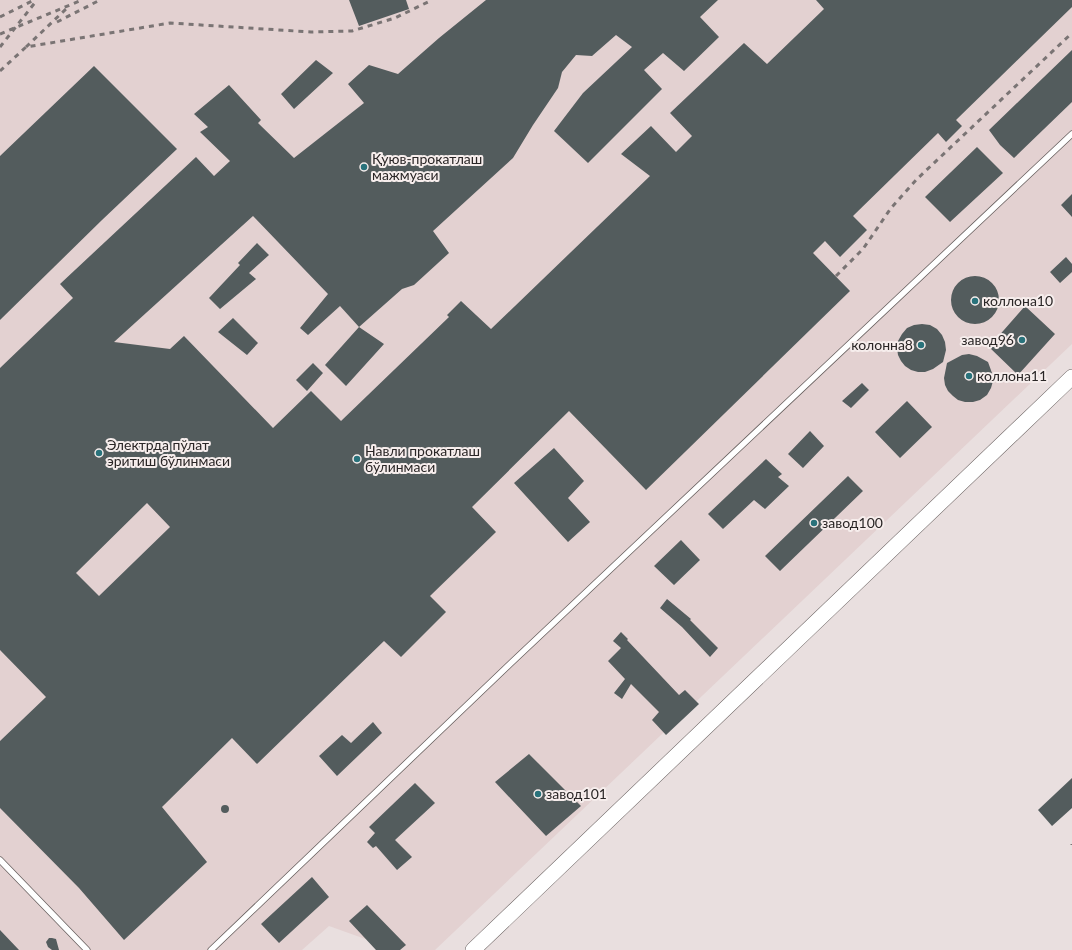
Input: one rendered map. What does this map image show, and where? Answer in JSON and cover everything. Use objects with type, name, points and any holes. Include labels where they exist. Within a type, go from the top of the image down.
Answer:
[{"type":"street","points":[[473,950],[1072,377]]},
{"type":"lane","points":[[211,950],[528,647],[1072,134]]},
{"type":"lane","points":[[0,860],[87,950]]},
{"type":"shaded area","points":[[0,0],[1072,0],[1072,344],[435,950],[396,950],[329,926],[302,950],[0,950]]},
{"type":"building","points":[[349,0],[406,0],[409,9],[359,26]]},
{"type":"building","name":"Навли прокатлаш бўлинмаси","points":[[486,0],[718,0],[700,17],[719,37],[684,71],[663,53],[644,70],[662,89],[588,163],[554,131],[583,93],[632,47],[616,35],[592,56],[576,55],[562,72],[558,88],[513,158],[433,231],[449,253],[414,285],[402,289],[359,327],[340,306],[308,335],[300,328],[328,294],[253,216],[114,342],[170,349],[184,336],[273,428],[311,391],[341,421],[449,317],[447,315],[461,301],[491,329],[650,176],[621,154],[651,126],[676,152],[692,136],[670,113],[744,43],[767,64],[824,9],[816,0],[1072,0],[1072,7],[956,120],[962,126],[946,142],[938,133],[853,216],[867,230],[840,257],[825,241],[813,253],[850,291],[646,490],[569,411],[472,507],[496,532],[430,596],[446,612],[401,657],[384,641],[257,764],[232,738],[162,807],[207,862],[124,940],[79,888],[0,808],[0,741],[46,697],[0,650],[0,368],[73,298],[60,284],[196,157],[214,176],[230,161],[200,132],[208,127],[194,114],[229,85],[261,120],[258,123],[294,158],[364,103],[348,84],[369,65],[398,74]],"holes":[[[147,503],[170,527],[99,596],[76,573]]]},
{"type":"building","points":[[1072,50],[1072,102],[1014,158],[1000,145],[989,130]]},
{"type":"building","points":[[316,60],[333,73],[294,109],[281,94]]},
{"type":"building","points":[[94,66],[177,149],[0,320],[0,156]]},
{"type":"building","points":[[977,147],[1003,173],[950,222],[925,197]]},
{"type":"building","points":[[1072,194],[1072,217],[1061,205]]},
{"type":"building","points":[[257,243],[269,255],[249,273],[256,279],[220,309],[209,298],[240,265],[238,263]]},
{"type":"building","points":[[1066,257],[1072,264],[1072,272],[1060,283],[1050,272]]},
{"type":"building","name":"коллона10","points":[[970,276],[980,276],[992,283],[999,295],[999,305],[992,317],[980,324],[970,324],[962,320],[955,313],[951,305],[951,295],[955,287],[962,280]]},
{"type":"building","name":"завод96","points":[[1025,306],[1055,334],[1018,375],[989,347]]},
{"type":"building","points":[[233,318],[258,343],[247,355],[218,332]]},
{"type":"building","name":"колонна8","points":[[922,324],[930,325],[937,329],[945,342],[946,350],[943,362],[933,369],[925,372],[918,372],[905,366],[898,355],[897,348],[898,341],[907,328]]},
{"type":"building","points":[[359,327],[384,344],[346,386],[325,365]]},
{"type":"building","name":"коллона11","points":[[969,354],[977,356],[988,362],[993,381],[987,395],[980,400],[965,402],[958,400],[948,391],[944,378],[947,363],[962,355]]},
{"type":"building","points":[[313,363],[323,373],[307,391],[296,380]]},
{"type":"building","points":[[862,383],[869,390],[851,408],[842,401]]},
{"type":"building","points":[[907,401],[932,427],[900,458],[875,432]]},
{"type":"building","points":[[810,431],[824,446],[803,468],[788,454]]},
{"type":"building","points":[[554,448],[584,481],[568,498],[590,522],[568,542],[514,483]]},
{"type":"building","points":[[766,459],[782,474],[778,477],[789,486],[765,509],[754,500],[723,529],[708,514]]},
{"type":"building","name":"завод100","points":[[848,476],[863,491],[780,571],[765,556]]},
{"type":"building","points":[[681,540],[700,560],[674,585],[654,566]]},
{"type":"building","points":[[667,599],[691,619],[690,620],[718,648],[710,657],[682,627],[660,608]]},
{"type":"building","points":[[621,632],[679,695],[685,690],[699,704],[666,735],[652,720],[659,712],[631,684],[622,699],[614,693],[625,679],[608,661],[621,648],[613,641]]},
{"type":"building","points":[[373,722],[382,733],[337,776],[319,756],[342,735],[351,743]]},
{"type":"building","name":"завод101","points":[[529,754],[581,806],[546,836],[495,782]]},
{"type":"building","points":[[1072,778],[1072,808],[1052,826],[1038,810]]},
{"type":"building","points":[[415,783],[435,803],[395,840],[412,857],[397,870],[376,846],[373,848],[367,842],[375,833],[369,827]]},
{"type":"building","points":[[223,805],[227,805],[229,809],[227,813],[223,813],[221,811],[221,807]]},
{"type":"building","points":[[312,877],[329,897],[279,943],[261,924]]},
{"type":"building","points":[[367,905],[406,945],[400,950],[376,950],[349,921]]},
{"type":"building","points":[[0,930],[19,950],[0,950]]},
{"type":"building","points":[[49,938],[56,939],[59,950],[52,950],[48,947],[46,942]]},
{"type":"railway","points":[[0,17],[34,0]]},
{"type":"railway","points":[[0,47],[37,0]]},
{"type":"railway","points":[[0,34],[82,0]]},
{"type":"railway","points":[[57,22],[100,0]]},
{"type":"railway","points":[[0,71],[26,47],[170,23],[311,32],[352,31],[395,18],[432,0]]},
{"type":"railway","points":[[26,47],[67,8]]},
{"type":"railway","points":[[836,276],[863,249],[891,208],[917,179],[1072,33]]},
{"type":"place","name":"Қуюв-прокатлаш мажмуаси","points":[[364,167]]},
{"type":"place","name":"коллона10","points":[[975,301]]},
{"type":"place","name":"завод96","points":[[1022,340]]},
{"type":"place","name":"колонна8","points":[[921,345]]},
{"type":"place","name":"коллона11","points":[[969,376]]},
{"type":"place","name":"Электрда пўлат эритиш бўлинмаси","points":[[99,453]]},
{"type":"place","name":"Навли прокатлаш бўлинмаси","points":[[357,459]]},
{"type":"place","name":"завод100","points":[[814,523]]},
{"type":"place","name":"завод101","points":[[538,794]]}]
